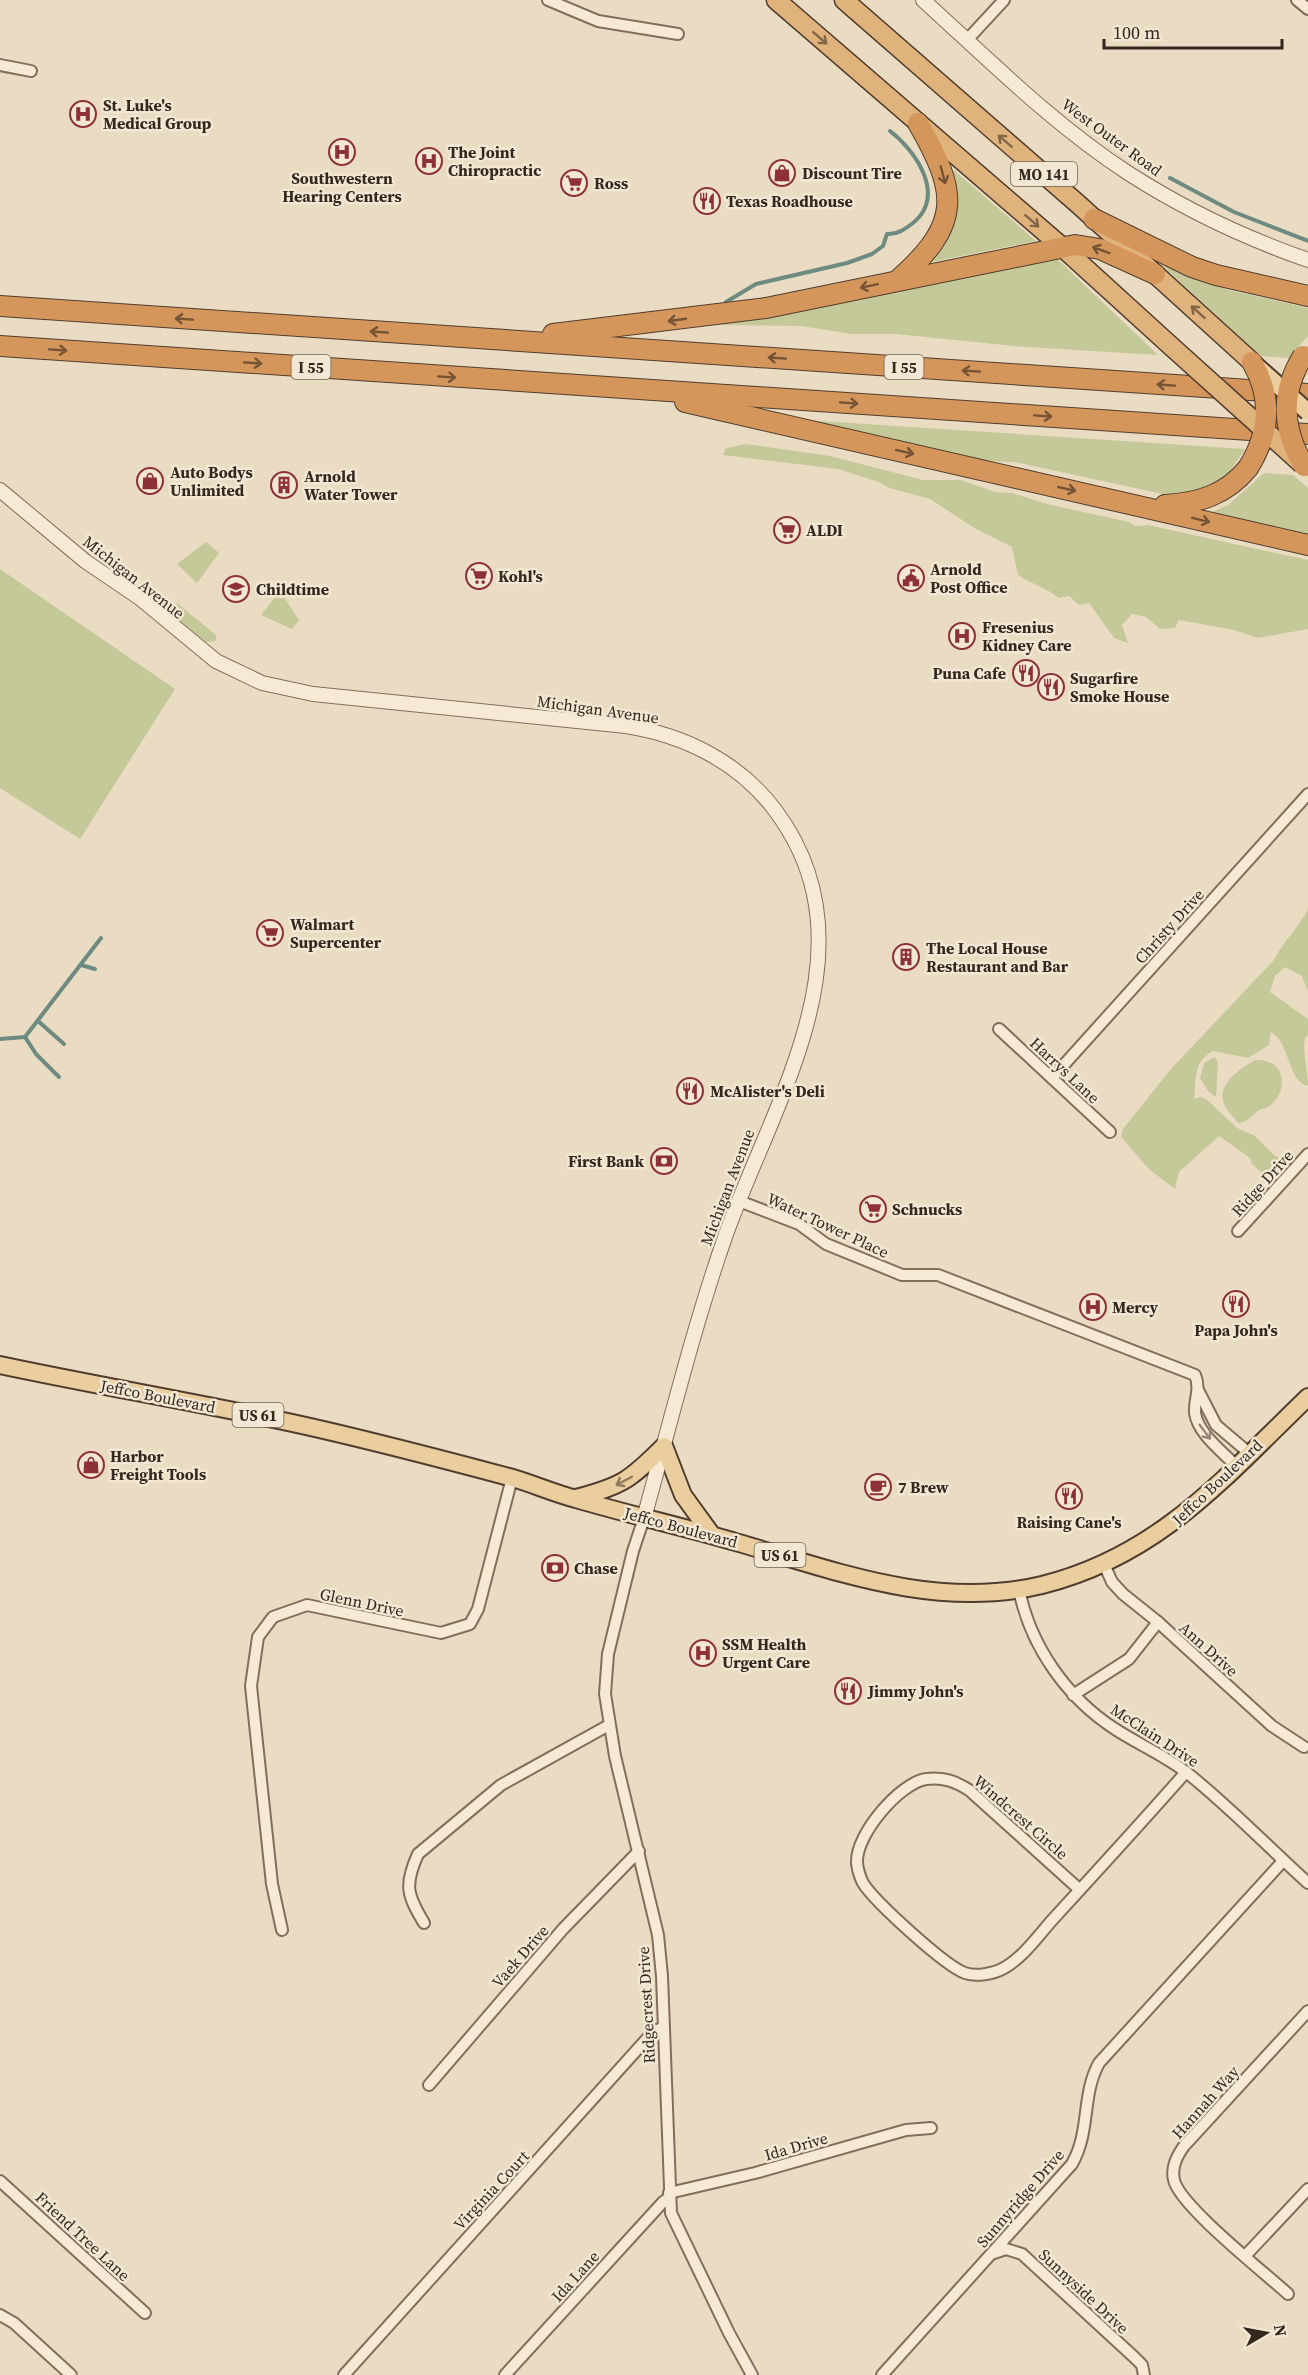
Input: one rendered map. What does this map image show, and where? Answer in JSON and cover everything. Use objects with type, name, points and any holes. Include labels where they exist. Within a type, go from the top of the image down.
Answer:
[{"type":"highway","name":"MO 141","points":[[776,0],[1061,246],[1306,468]]},
{"type":"highway","name":"MO 141","points":[[844,0],[1094,219],[1246,357]]},
{"type":"highway","points":[[898,280],[930,250],[943,224],[947,206],[943,170],[918,123]]},
{"type":"highway","points":[[1094,219],[1192,267],[1308,296]]},
{"type":"highway","points":[[500,340],[766,308],[1061,246],[1081,245],[1100,249],[1155,274]]},
{"type":"highway","name":"I 55","points":[[0,306],[1308,394]]},
{"type":"highway","name":"I 55","points":[[0,346],[1308,434]]},
{"type":"highway","points":[[1306,353],[1292,375],[1287,393],[1288,432],[1306,468]]},
{"type":"highway","points":[[1144,506],[1186,503],[1213,497],[1239,479],[1248,468],[1260,447],[1265,431],[1266,397],[1264,385],[1246,357]]},
{"type":"highway","points":[[623,388],[1144,506],[1308,546]]},
{"type":"main road","name":"MO 141","points":[[1246,357],[1308,412]]},
{"type":"main road","name":"Jeffco Boulevard","points":[[0,1365],[289,1422],[512,1478],[574,1499],[904,1588],[966,1594],[1019,1589],[1066,1578],[1104,1564],[1138,1547],[1177,1522],[1308,1397]]},
{"type":"main road","points":[[574,1499],[603,1491],[629,1480],[664,1446],[683,1495],[712,1535]]},
{"type":"street","points":[[548,0],[598,21],[678,34]]},
{"type":"street","name":"West Outer Road","points":[[923,0],[1060,122],[1127,172],[1218,223],[1308,260]]},
{"type":"street","points":[[967,40],[1004,0]]},
{"type":"street","points":[[1297,0],[1308,9]]},
{"type":"street","points":[[0,65],[31,71]]},
{"type":"street","name":"Michigan Avenue","points":[[0,490],[85,561],[149,605],[208,656],[249,678],[313,694],[638,728],[698,747],[729,765],[758,789],[788,829],[807,868],[818,913],[820,954],[816,986],[805,1028],[739,1201],[693,1339],[644,1518]]},
{"type":"street","name":"Christy Drive","points":[[1052,1078],[1308,794]]},
{"type":"street","name":"Harrys Lane","points":[[999,1029],[1110,1132]]},
{"type":"street","name":"Ridge Drive","points":[[1238,1231],[1308,1154]]},
{"type":"street","name":"Water Tower Place","points":[[739,1201],[799,1224],[826,1244],[902,1275],[938,1275],[1194,1375],[1198,1390],[1216,1425],[1249,1453]]},
{"type":"street","points":[[1198,1390],[1195,1414],[1200,1426],[1236,1466]]},
{"type":"street","name":"Glenn Drive","points":[[282,1930],[271,1873],[251,1686],[258,1637],[273,1617],[307,1605],[441,1633],[470,1624],[483,1592],[512,1478]]},
{"type":"street","name":"Ridgecrest Drive","points":[[644,1518],[633,1551],[606,1667],[604,1694],[609,1725],[658,1935],[662,1976],[662,2028],[671,2212],[752,2375]]},
{"type":"street","name":"Ann Drive","points":[[1104,1564],[1116,1588],[1158,1622],[1272,1726],[1304,1747]]},
{"type":"street","name":"McClain Drive","points":[[1019,1589],[1022,1605],[1040,1646],[1074,1695],[1114,1729],[1186,1772],[1308,1883]]},
{"type":"street","points":[[1074,1695],[1129,1659],[1158,1622]]},
{"type":"street","points":[[424,1923],[413,1905],[407,1888],[418,1854],[501,1785],[609,1725]]},
{"type":"street","name":"Windcrest Circle","points":[[1080,1890],[969,1790],[948,1780],[924,1779],[906,1787],[879,1814],[859,1845],[856,1862],[863,1883],[877,1900],[943,1960],[966,1974],[977,1975],[1004,1968],[1016,1959],[1080,1890],[1186,1772]]},
{"type":"street","name":"Vaek Drive","points":[[429,2085],[563,1929],[639,1851]]},
{"type":"street","name":"Sunnyridge Drive","points":[[882,2375],[1062,2176],[1079,2152],[1085,2131],[1089,2085],[1099,2063],[1283,1861]]},
{"type":"street","name":"Hannah Way","points":[[1288,2294],[1179,2193],[1174,2180],[1174,2167],[1184,2146],[1308,2011]]},
{"type":"street","name":"Virginia Court","points":[[344,2375],[653,2032],[662,2028]]},
{"type":"street","name":"Ida Drive","points":[[669,2196],[906,2130],[931,2128]]},
{"type":"street","name":"Friend Tree Lane","points":[[0,2181],[145,2313]]},
{"type":"street","points":[[1246,2255],[1308,2189]]},
{"type":"street","name":"Ida Lane","points":[[505,2375],[669,2196]]},
{"type":"street","name":"Sunnyside Drive","points":[[992,2254],[1006,2249],[1022,2254],[1134,2357],[1142,2365],[1144,2375]]},
{"type":"street","points":[[0,2315],[14,2323],[71,2375]]},
{"type":"green space","points":[[953,170],[1036,241],[931,262],[940,249]]},
{"type":"green space","points":[[1055,257],[1158,355],[1014,346],[896,334],[851,334],[801,326],[720,325]]},
{"type":"green space","points":[[1165,265],[1225,289],[1308,308],[1308,336],[1289,358],[1261,356],[1164,267]]},
{"type":"green space","points":[[804,420],[1245,449],[1227,476],[1203,491],[1163,494],[1015,462],[981,461]]},
{"type":"green space","points":[[746,444],[830,456],[923,480],[961,480],[995,492],[1012,493],[1047,504],[1129,522],[1135,526],[1148,525],[1308,560],[1308,629],[1258,638],[1234,630],[1179,620],[1175,628],[1160,629],[1146,617],[1132,614],[1122,625],[1128,643],[1114,638],[1089,603],[1079,605],[1069,596],[1059,598],[1018,575],[1012,547],[976,529],[930,499],[890,488],[879,482],[838,469],[723,455],[726,448]]},
{"type":"green space","points":[[1264,473],[1293,475],[1308,488],[1308,539],[1202,516],[1228,505]]},
{"type":"green space","points":[[206,542],[219,553],[197,583],[177,564]]},
{"type":"green space","points":[[0,569],[175,689],[80,839],[0,788]]},
{"type":"green space","points":[[277,595],[281,599],[284,597],[299,620],[292,629],[261,615]]},
{"type":"green space","points":[[177,603],[216,635],[216,641],[206,642],[177,618],[173,611]]},
{"type":"green space","points":[[1308,909],[1308,992],[1302,976],[1285,967],[1275,976],[1270,992],[1308,1019],[1308,1036],[1305,1037],[1304,1049],[1308,1086],[1296,1077],[1282,1044],[1271,1032],[1269,1045],[1248,1058],[1213,1051],[1206,1056],[1197,1072],[1194,1099],[1201,1097],[1206,1099],[1237,1128],[1255,1136],[1275,1156],[1291,1164],[1277,1177],[1268,1178],[1252,1164],[1250,1158],[1219,1136],[1179,1172],[1175,1189],[1150,1170],[1121,1137],[1123,1129],[1171,1069],[1274,960]]},
{"type":"green space","points":[[1214,1057],[1218,1062],[1216,1097],[1208,1091],[1200,1078],[1204,1063]]},
{"type":"green space","points":[[1255,1060],[1265,1061],[1278,1069],[1282,1082],[1281,1090],[1269,1106],[1238,1123],[1226,1108],[1223,1093],[1225,1086],[1235,1074]]},
{"type":"waterway","points":[[726,302],[756,284],[847,263],[872,254],[883,246],[887,234],[898,233],[913,223],[923,212],[927,199],[924,174],[909,149],[890,131]]},
{"type":"waterway","points":[[1170,178],[1234,212],[1308,241]]},
{"type":"waterway","points":[[0,1039],[25,1037],[101,938]]},
{"type":"waterway","points":[[81,965],[95,969]]},
{"type":"waterway","points":[[38,1021],[64,1044]]},
{"type":"waterway","points":[[25,1037],[36,1054],[59,1077]]},
{"type":"place","name":"St. Luke's Medical Group","points":[[83,114]]},
{"type":"place","name":"Southwestern Hearing Centers","points":[[342,152]]},
{"type":"place","name":"The Joint Chiropractic","points":[[429,161]]},
{"type":"place","name":"Discount Tire","points":[[782,173]]},
{"type":"place","name":"Ross","points":[[574,183]]},
{"type":"place","name":"Texas Roadhouse","points":[[707,201]]},
{"type":"place","name":"Auto Bodys Unlimited","points":[[150,481]]},
{"type":"place","name":"Arnold Water Tower","points":[[284,485]]},
{"type":"place","name":"ALDI","points":[[787,530]]},
{"type":"place","name":"Kohl's","points":[[479,576]]},
{"type":"place","name":"Arnold Post Office","points":[[911,578]]},
{"type":"place","name":"Childtime","points":[[236,589]]},
{"type":"place","name":"Fresenius Kidney Care","points":[[962,636]]},
{"type":"place","name":"Puna Cafe","points":[[1026,673]]},
{"type":"place","name":"Sugarfire Smoke House","points":[[1051,687]]},
{"type":"place","name":"Walmart Supercenter","points":[[270,933]]},
{"type":"place","name":"The Local House Restaurant and Bar","points":[[906,957]]},
{"type":"place","name":"McAlister's Deli","points":[[690,1091]]},
{"type":"place","name":"First Bank","points":[[664,1161]]},
{"type":"place","name":"Schnucks","points":[[873,1209]]},
{"type":"place","name":"Papa John's","points":[[1236,1304]]},
{"type":"place","name":"Mercy","points":[[1093,1307]]},
{"type":"place","name":"Harbor Freight Tools","points":[[91,1465]]},
{"type":"place","name":"7 Brew","points":[[878,1487]]},
{"type":"place","name":"Raising Cane's","points":[[1069,1496]]},
{"type":"place","name":"Chase","points":[[555,1568]]},
{"type":"place","name":"SSM Health Urgent Care","points":[[703,1653]]},
{"type":"place","name":"Jimmy John's","points":[[848,1691]]}]
